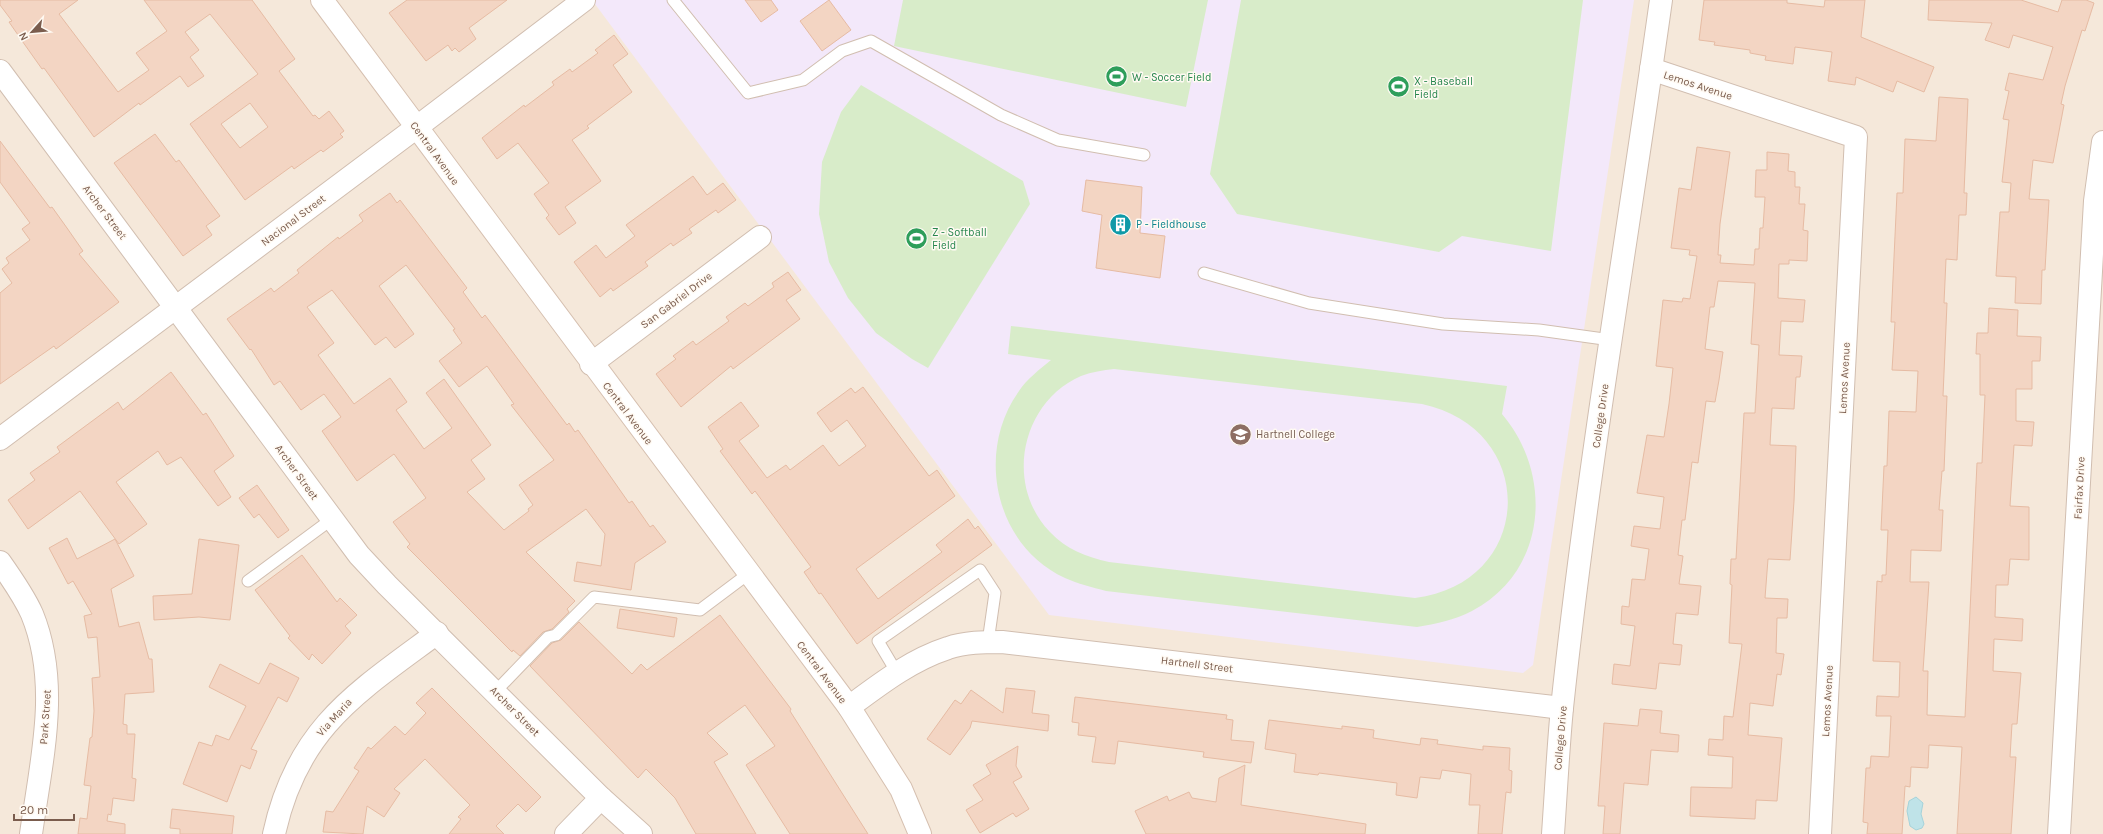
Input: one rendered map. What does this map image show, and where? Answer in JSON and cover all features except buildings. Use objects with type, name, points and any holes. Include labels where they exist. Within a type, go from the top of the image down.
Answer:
[{"type":"street","name":"Central Avenue","points":[[322,0],[591,364],[848,707],[901,789],[920,834]]},
{"type":"street","name":"Nacional Street","points":[[0,439],[417,128],[584,0]]},
{"type":"street","name":"College Drive","points":[[1553,834],[1562,708],[1611,340],[1661,0]]},
{"type":"street","name":"Lemos Avenue","points":[[1652,69],[1856,137],[1820,834]]},
{"type":"street","name":"Archer Street","points":[[0,70],[332,519],[372,570],[437,633],[601,798],[641,834]]},
{"type":"street","name":"Fairfax Drive","points":[[2059,834],[2096,300],[2095,201],[2103,142]]},
{"type":"street","name":"San Gabriel Drive","points":[[591,364],[760,237]]},
{"type":"street","name":"Park Street","points":[[0,562],[32,614],[46,671],[48,711],[32,834]]},
{"type":"street","name":"Via Maria","points":[[274,834],[280,807],[291,779],[305,753],[319,732],[354,695],[437,633]]},
{"type":"street","name":"Hartnell Street","points":[[848,707],[897,673],[925,656],[949,647],[973,642],[1002,642],[1562,708]]},
{"type":"street","points":[[566,834],[601,798]]},
{"type":"lane","points":[[673,0],[748,93],[802,80],[842,51],[871,41],[1001,115],[1058,140],[1144,155]]},
{"type":"lane","points":[[1204,273],[1309,303],[1443,324],[1539,330],[1611,340]]},
{"type":"lane","points":[[248,581],[332,519]]},
{"type":"lane","points":[[897,673],[878,642],[980,570],[994,593],[988,642]]},
{"type":"lane","points":[[495,692],[548,637],[556,635],[594,597],[700,610],[748,574]]},
{"type":"shaded area","points":[[0,0],[2103,0],[2103,834],[0,834]]},
{"type":"shaded area","name":"Hartnell College","points":[[592,0],[1634,0],[1533,665],[1523,673],[1049,615]]},
{"type":"green space","name":"W - Soccer Field","points":[[903,0],[1208,0],[1186,107],[894,46]]},
{"type":"green space","name":"X - Baseball Field","points":[[1241,0],[1583,0],[1551,251],[1462,236],[1439,252],[1237,214],[1210,174]]},
{"type":"green space","name":"Z - Softball Field","points":[[861,85],[1023,181],[1030,204],[928,368],[912,359],[876,333],[848,298],[829,262],[819,214],[822,162],[841,112]]},
{"type":"green space","points":[[1011,326],[1507,386],[1502,414],[1519,438],[1530,465],[1535,493],[1535,521],[1528,548],[1516,572],[1497,594],[1472,611],[1458,617],[1417,627],[1106,591],[1075,582],[1065,578],[1041,563],[1022,544],[1008,521],[999,495],[996,469],[998,441],[1005,415],[1026,382],[1051,360],[1008,354]],"holes":[[[1114,369],[1422,404],[1460,419],[1488,443],[1503,472],[1508,505],[1501,537],[1483,565],[1455,586],[1415,598],[1101,560],[1077,552],[1056,538],[1036,513],[1027,491],[1024,469],[1026,446],[1033,424],[1044,405],[1061,388],[1081,376],[1098,371]]]},
{"type":"water","points":[[1916,797],[1923,803],[1921,814],[1924,824],[1922,828],[1916,830],[1910,826],[1907,811],[1909,801]]},
{"type":"place","name":"W - Soccer Field","points":[[1116,77]]},
{"type":"place","name":"X - Baseball Field","points":[[1399,87]]},
{"type":"place","name":"P - Fieldhouse","points":[[1120,224]]},
{"type":"place","name":"Z - Softball Field","points":[[916,238]]},
{"type":"place","name":"Hartnell College","points":[[1241,434]]}]
